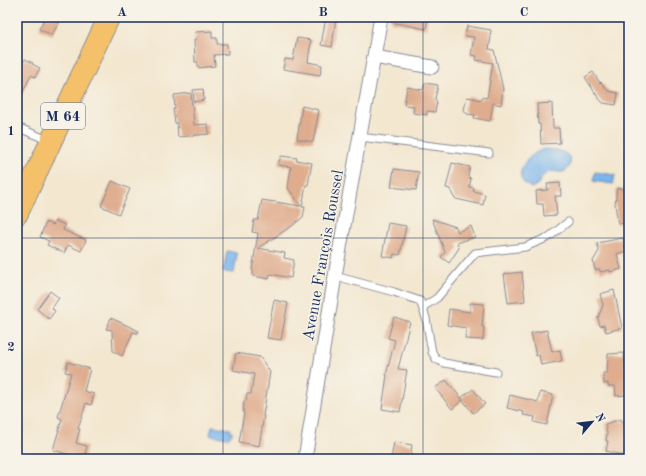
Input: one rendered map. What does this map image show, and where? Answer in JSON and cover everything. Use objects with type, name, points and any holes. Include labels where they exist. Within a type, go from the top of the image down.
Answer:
[{"type":"main road","name":"M 64","points":[[17,214],[109,17]]},
{"type":"street","name":"Avenue François Roussel","points":[[305,459],[380,17]]},
{"type":"street","points":[[374,57],[432,67]]},
{"type":"lane","points":[[17,127],[51,142]]},
{"type":"lane","points":[[360,137],[489,153]]},
{"type":"lane","points":[[423,307],[437,298],[475,253],[525,247],[549,237],[568,222]]},
{"type":"lane","points":[[335,276],[394,292],[420,301],[426,318],[432,352],[436,359],[444,363],[496,372]]},
{"type":"water","points":[[544,149],[557,150],[565,153],[570,159],[570,166],[563,172],[552,171],[545,174],[537,185],[532,188],[525,184],[521,178],[521,173],[526,161]]},
{"type":"water","points":[[595,172],[615,175],[613,184],[593,181]]},
{"type":"water","points":[[227,251],[237,254],[234,273],[223,272]]},
{"type":"water","points":[[212,426],[231,429],[230,431],[232,434],[229,438],[210,435]]},
{"type":"building","points":[[45,17],[62,17],[52,35],[39,29]]},
{"type":"building","points":[[326,17],[336,17],[332,47],[321,45]]},
{"type":"building","points":[[391,17],[428,17],[426,29],[391,22]]},
{"type":"building","points":[[467,26],[491,30],[489,49],[494,50],[503,89],[501,105],[493,103],[490,121],[474,118],[475,115],[467,114],[464,110],[467,97],[482,100],[482,97],[487,98],[493,63],[476,60],[477,56],[471,55],[474,37],[465,36]]},
{"type":"building","points":[[212,31],[212,38],[217,38],[217,44],[227,44],[228,54],[214,55],[215,66],[198,68],[198,62],[195,62],[195,32]]},
{"type":"building","points":[[297,38],[311,40],[308,62],[322,65],[320,75],[283,69],[285,59],[293,60]]},
{"type":"building","points":[[25,59],[40,68],[35,77],[31,75],[17,105],[17,74]]},
{"type":"building","points":[[593,72],[600,83],[601,82],[608,91],[618,93],[616,105],[603,103],[597,96],[585,77]]},
{"type":"building","points":[[425,83],[438,85],[435,99],[437,102],[435,112],[427,111],[427,115],[413,113],[414,106],[404,105],[407,87],[423,90]]},
{"type":"building","points":[[203,89],[204,100],[194,102],[193,90]]},
{"type":"building","points":[[191,93],[194,125],[208,124],[209,134],[178,137],[177,123],[175,123],[173,109],[175,109],[174,95]]},
{"type":"building","points":[[552,103],[553,128],[559,128],[560,143],[541,144],[537,104]]},
{"type":"building","points":[[302,106],[319,110],[313,142],[297,139]]},
{"type":"building","points":[[281,156],[297,158],[296,160],[312,163],[302,207],[305,207],[303,217],[258,248],[285,253],[284,258],[294,260],[291,278],[270,274],[269,279],[253,276],[252,270],[258,233],[252,232],[254,220],[258,220],[262,200],[301,206],[288,188],[291,167],[278,165]]},
{"type":"building","points":[[452,163],[470,167],[468,176],[471,179],[469,187],[474,188],[473,191],[485,194],[483,205],[456,199],[450,189],[446,188]]},
{"type":"building","points":[[394,169],[419,172],[416,190],[391,187]]},
{"type":"building","points":[[112,181],[130,189],[119,214],[101,206]]},
{"type":"building","points":[[560,183],[561,196],[555,196],[557,215],[544,216],[543,204],[537,204],[536,191],[548,190],[547,184]]},
{"type":"building","points":[[617,188],[629,190],[629,222],[618,224],[615,204]]},
{"type":"building","points":[[432,219],[456,227],[458,232],[471,226],[475,237],[457,243],[459,248],[449,263],[441,257],[445,252]]},
{"type":"building","points":[[55,221],[65,225],[63,230],[86,240],[81,251],[68,245],[64,253],[47,245],[49,241],[40,237],[46,222],[53,225]]},
{"type":"building","points":[[388,223],[406,226],[400,255],[394,254],[393,258],[382,256]]},
{"type":"building","points":[[623,238],[626,251],[617,254],[621,269],[610,272],[610,270],[600,272],[600,269],[595,270],[593,261],[599,251],[597,243]]},
{"type":"building","points":[[522,272],[525,301],[508,303],[504,274]]},
{"type":"building","points":[[614,290],[622,328],[606,332],[604,325],[600,326],[598,318],[603,305],[600,294]]},
{"type":"building","points":[[50,291],[59,298],[52,308],[55,311],[49,319],[37,309]]},
{"type":"building","points":[[274,300],[288,303],[281,340],[267,338]]},
{"type":"building","points":[[470,303],[484,304],[482,327],[484,327],[483,340],[465,339],[466,328],[447,325],[449,309],[470,312]]},
{"type":"building","points":[[394,317],[410,322],[398,369],[407,370],[400,412],[382,409],[386,375],[395,340],[388,338]]},
{"type":"building","points":[[111,318],[139,331],[138,333],[133,332],[122,356],[113,351],[112,330],[106,329]]},
{"type":"building","points":[[547,330],[552,352],[560,350],[562,361],[541,365],[539,355],[536,356],[531,333]]},
{"type":"building","points":[[236,353],[260,357],[270,372],[259,446],[239,442],[244,413],[244,401],[246,401],[247,394],[251,394],[254,374],[233,370]]},
{"type":"building","points":[[624,353],[627,395],[616,396],[615,386],[608,386],[608,383],[604,384],[603,373],[607,373],[608,354]]},
{"type":"building","points":[[68,362],[90,369],[84,391],[94,394],[91,405],[86,403],[78,429],[80,429],[76,443],[87,446],[84,459],[53,450],[62,419],[58,417],[71,373],[65,372]]},
{"type":"building","points":[[446,380],[463,400],[452,409],[435,388]]},
{"type":"building","points":[[473,389],[485,404],[473,413],[461,398]]},
{"type":"building","points":[[540,392],[553,395],[547,425],[534,422],[535,417],[523,415],[524,412],[507,408],[510,395],[538,402]]},
{"type":"building","points":[[621,419],[622,422],[629,420],[629,457],[606,451],[608,441],[606,441],[607,433],[605,424]]},
{"type":"building","points":[[394,442],[412,445],[410,459],[391,459]]}]
